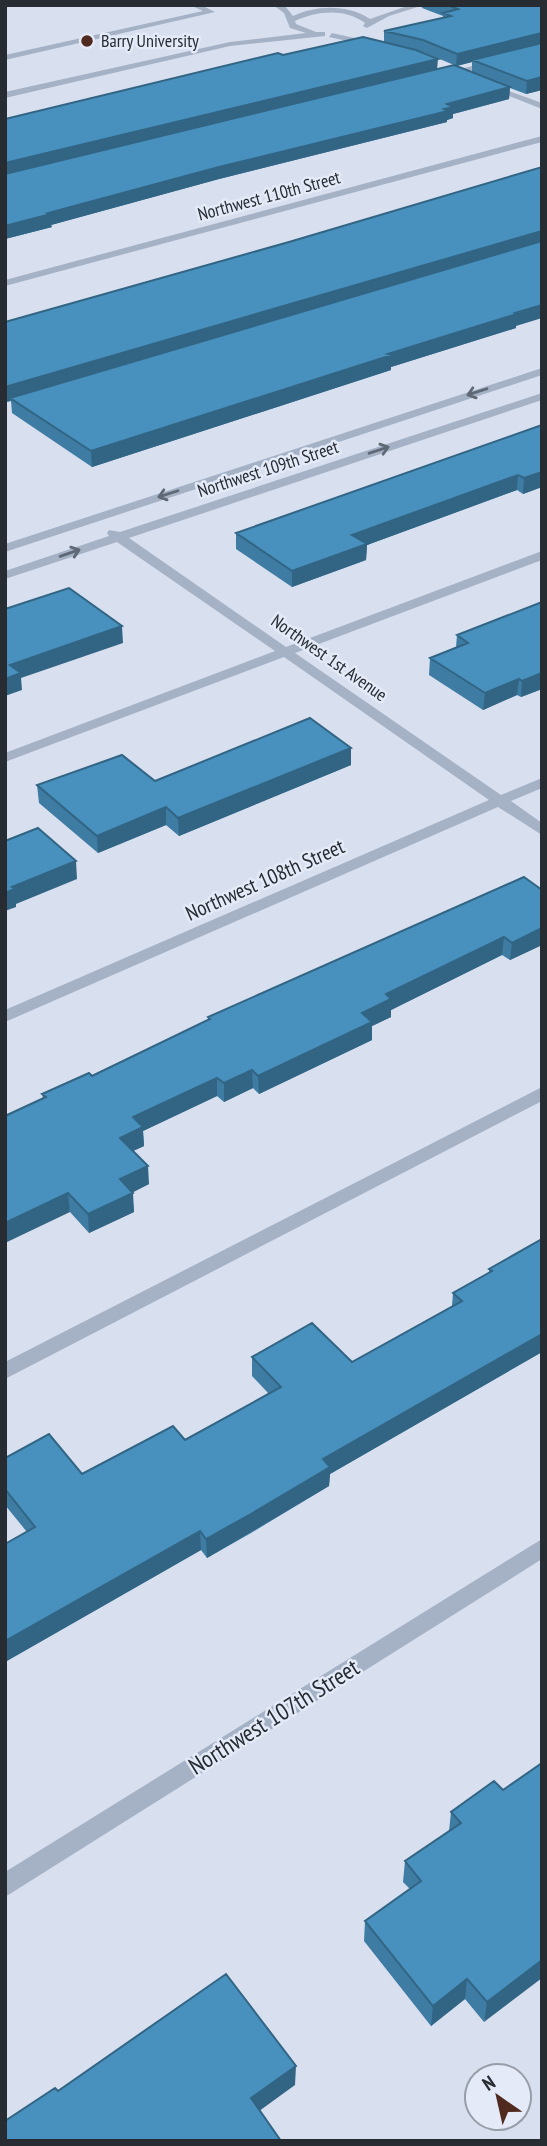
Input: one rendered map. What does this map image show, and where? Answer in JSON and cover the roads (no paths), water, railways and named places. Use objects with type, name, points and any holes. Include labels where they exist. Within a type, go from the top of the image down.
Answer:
[{"type":"street","points":[[5,6],[11,5]]},
{"type":"street","points":[[6,57],[211,12],[194,5]]},
{"type":"street","points":[[277,5],[304,32],[381,48]]},
{"type":"street","points":[[309,5],[331,11]]},
{"type":"street","points":[[346,12],[389,5]]},
{"type":"street","points":[[5,95],[230,44],[354,32],[370,26],[386,14],[420,5]]},
{"type":"street","points":[[230,44],[292,21],[303,14],[346,12],[362,16],[370,26]]},
{"type":"street","points":[[432,77],[542,50]]},
{"type":"street","points":[[443,66],[467,76]]},
{"type":"street","points":[[480,81],[542,106]]},
{"type":"street","name":"Northwest 110th Street","points":[[5,283],[542,139]]},
{"type":"street","name":"Northwest 109th Street","points":[[5,548],[542,371]]},
{"type":"street","name":"Northwest 109th Street","points":[[5,575],[542,396]]},
{"type":"street","points":[[412,414],[440,430]]},
{"type":"street","name":"Northwest 1st Avenue","points":[[93,519],[542,830]]},
{"type":"street","points":[[5,758],[542,555]]},
{"type":"street","name":"Northwest 108th Street","points":[[5,1017],[542,782]]},
{"type":"street","points":[[5,1371],[542,1093]]},
{"type":"street","name":"Northwest 107th Street","points":[[5,1886],[542,1548]]},
{"type":"place","name":"Barry University","points":[[87,41]]}]
